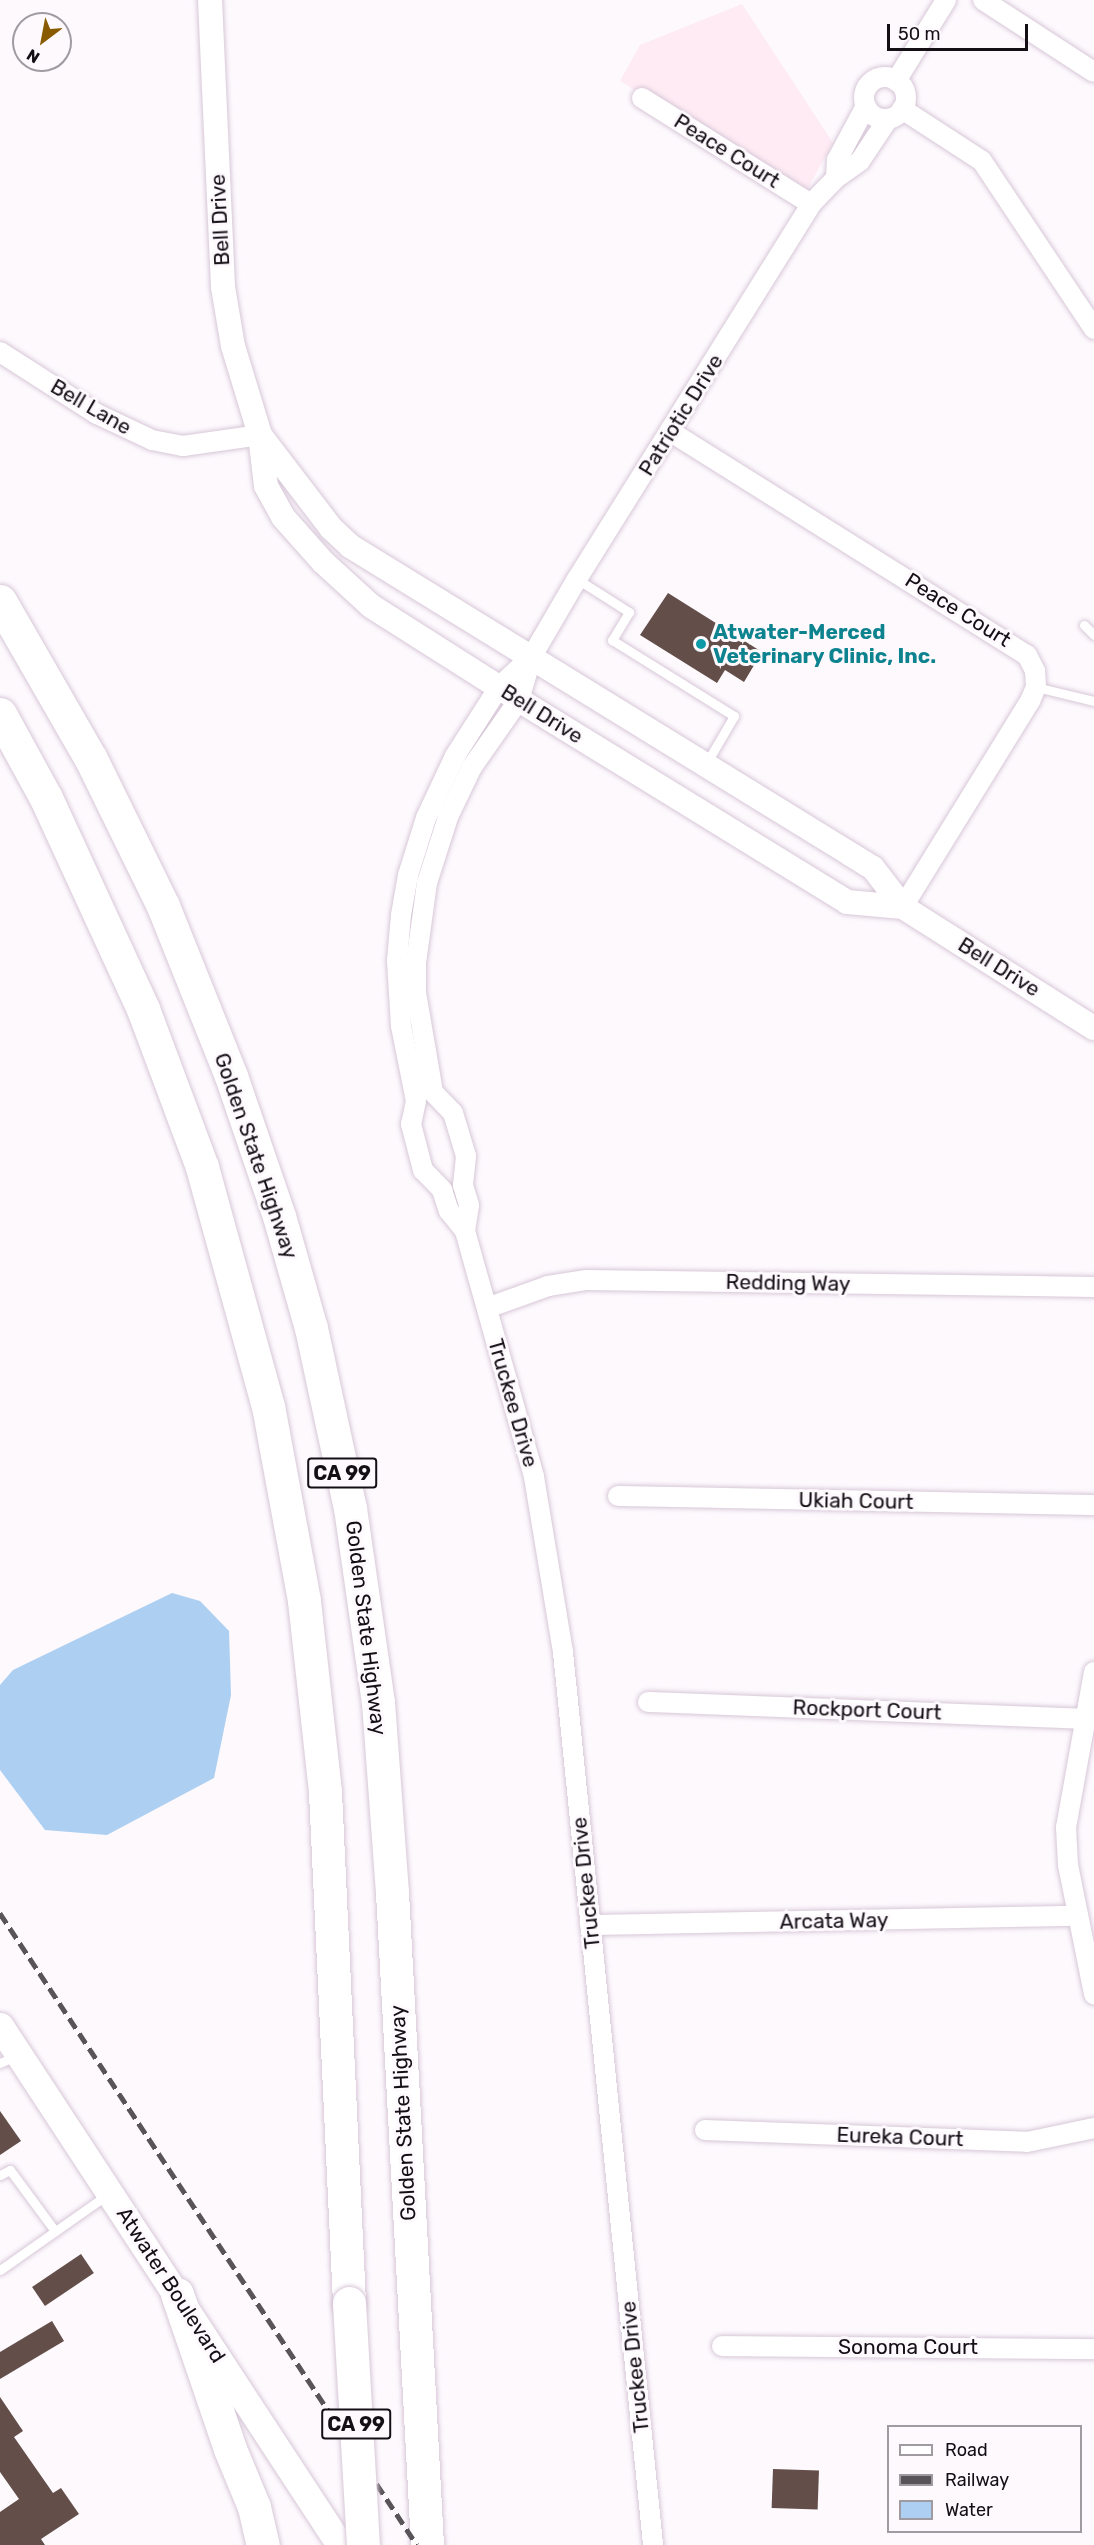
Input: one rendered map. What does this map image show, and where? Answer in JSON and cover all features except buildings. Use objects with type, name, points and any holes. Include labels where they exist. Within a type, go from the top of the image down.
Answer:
[{"type":"highway","name":"Golden State Highway","points":[[0,601],[91,759],[163,906],[231,1076],[279,1216],[311,1329],[350,1508],[378,1702],[392,1892],[427,2545]]},
{"type":"highway","name":"CA 99","points":[[0,714],[46,798],[143,1010],[202,1167],[268,1406],[304,1601],[325,1792],[363,2545]]},
{"type":"highway","points":[[177,2294],[230,2449],[254,2507],[263,2545]]},
{"type":"main road","name":"Atwater Boulevard","points":[[0,2026],[9,2059],[110,2192],[340,2545]]},
{"type":"street","name":"Bell Drive","points":[[210,0],[223,287],[233,346],[260,435],[266,486],[283,517],[323,562],[371,606],[519,700],[848,902],[903,907]]},
{"type":"street","points":[[896,81],[946,0]]},
{"type":"street","points":[[982,0],[1094,72]]},
{"type":"street","points":[[836,178],[837,160],[866,106],[865,92],[873,81],[887,77],[896,81],[906,95],[895,114]]},
{"type":"street","name":"Peace Court","points":[[642,98],[811,204]]},
{"type":"street","points":[[866,106],[875,116],[895,114],[982,161],[1094,329]]},
{"type":"street","name":"Patriotic Drive","points":[[532,656],[577,579],[671,432],[811,204],[836,178],[860,161],[895,114]]},
{"type":"street","name":"Bell Lane","points":[[0,352],[97,414],[152,440],[183,446],[260,435]]},
{"type":"street","name":"Peace Court","points":[[671,432],[1009,641],[1027,655],[1035,671],[1036,687]]},
{"type":"street","name":"Bell Drive","points":[[260,435],[331,528],[350,546],[873,868],[903,907],[1094,1028]]},
{"type":"street","name":"Truckee Drive","points":[[465,1231],[469,1206],[463,1185],[465,1156],[453,1113],[433,1092],[408,992],[401,915],[417,846],[440,785],[499,687],[532,656]]},
{"type":"street","name":"Truckee Drive","points":[[532,656],[519,700],[464,781],[436,854],[401,1026],[416,1101],[411,1124],[423,1170],[442,1190],[449,1211],[465,1231],[534,1477],[562,1652],[653,2545]]},
{"type":"street","points":[[903,907],[1036,687]]},
{"type":"street","points":[[417,846],[436,854]]},
{"type":"street","points":[[411,1124],[428,1109],[453,1113]]},
{"type":"street","points":[[423,1170],[449,1177],[457,1172],[465,1156]]},
{"type":"street","name":"Redding Way","points":[[487,1308],[548,1286],[587,1280],[1094,1287]]},
{"type":"street","name":"Ukiah Court","points":[[618,1496],[1094,1505]]},
{"type":"street","points":[[1094,1672],[1066,1827],[1078,1916],[1094,1994]]},
{"type":"street","name":"Rockport Court","points":[[648,1702],[1085,1719]]},
{"type":"street","name":"Arcata Way","points":[[590,1925],[1078,1916]]},
{"type":"street","name":"Eureka Court","points":[[705,2130],[1027,2142],[1094,2128]]},
{"type":"street","name":"Sonoma Court","points":[[722,2346],[1094,2349]]},
{"type":"lane","points":[[577,579],[629,612],[612,640],[734,716],[706,764]]},
{"type":"lane","points":[[1084,625],[1094,635]]},
{"type":"lane","points":[[1036,687],[1094,701]]},
{"type":"lane","points":[[0,2175],[10,2170],[55,2231]]},
{"type":"lane","points":[[0,2270],[110,2192]]},
{"type":"shaded area","points":[[742,4],[833,143],[805,193],[620,81],[640,45]]},
{"type":"water","points":[[172,1593],[200,1601],[229,1631],[231,1695],[214,1778],[107,1835],[45,1830],[0,1770],[0,1685],[13,1670]]},
{"type":"railway","points":[[0,1913],[417,2545]]},
{"type":"place","name":"Atwater-Merced Veterinary Clinic, Inc.","points":[[701,644]]}]
